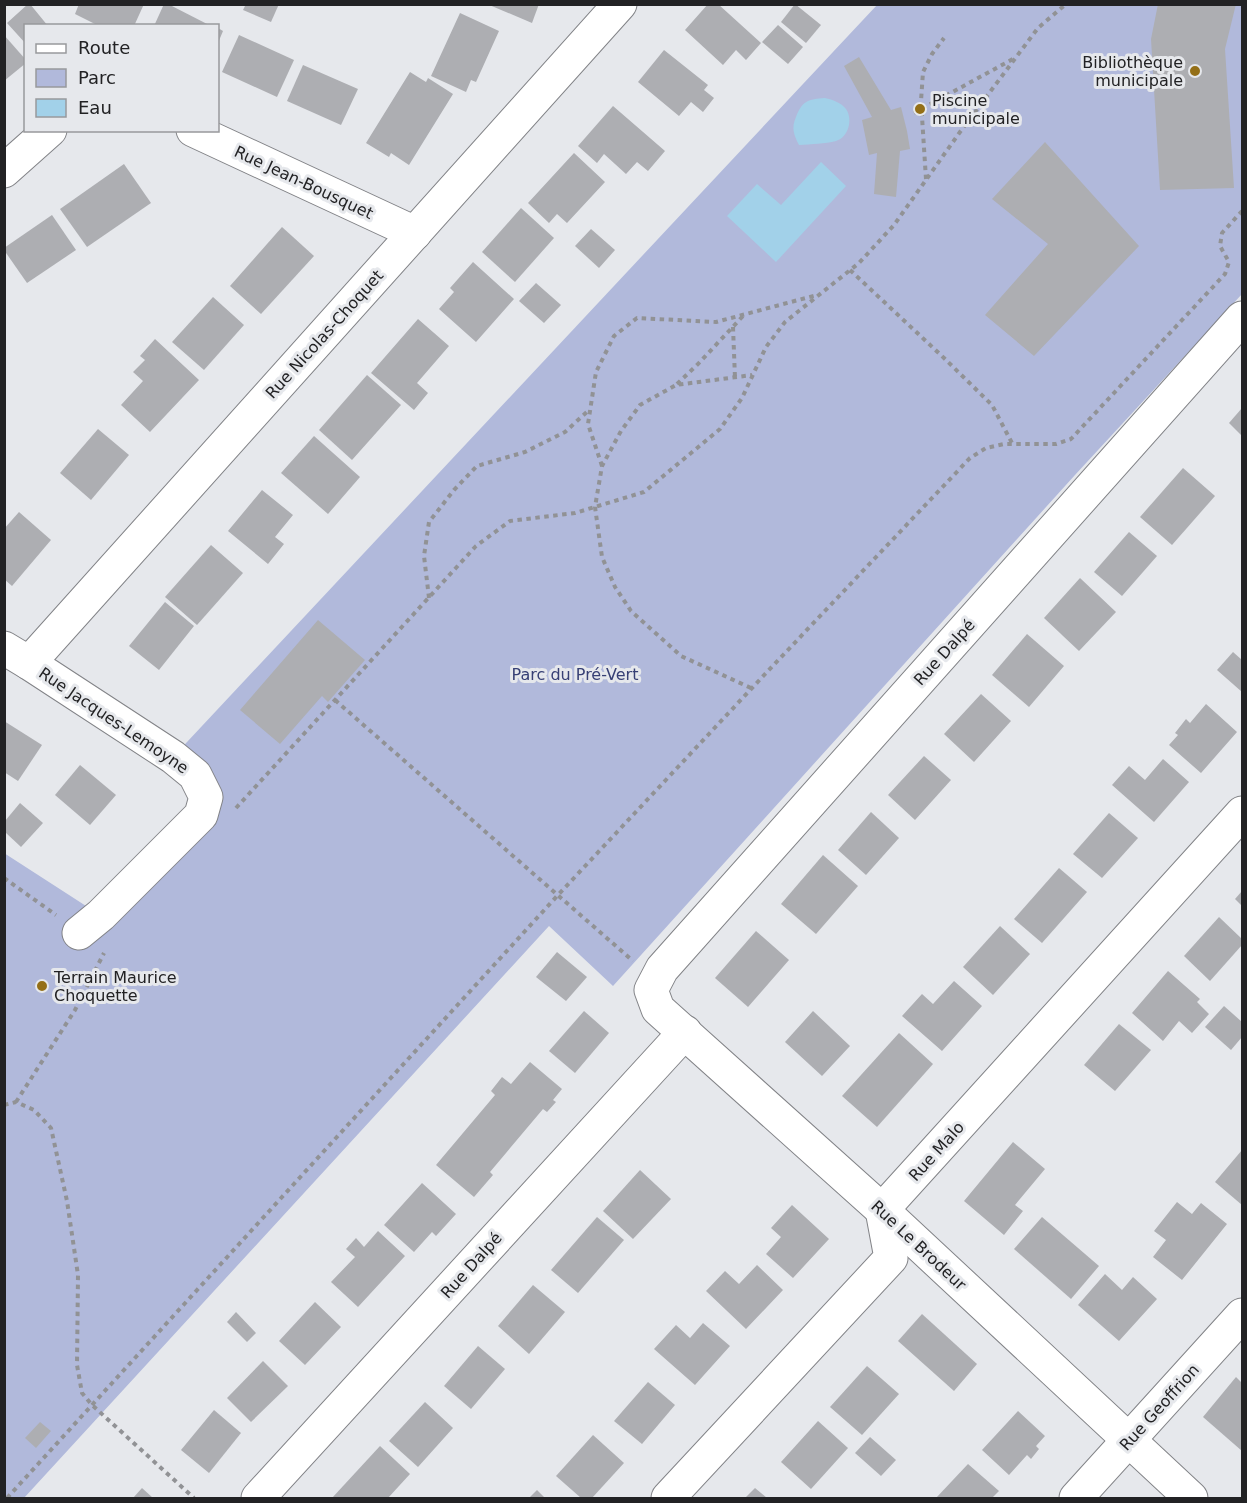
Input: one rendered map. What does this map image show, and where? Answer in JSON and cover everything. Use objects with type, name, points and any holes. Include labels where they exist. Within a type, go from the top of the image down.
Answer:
[{"type":"street","name":"Rue Nicolas-Choquet","points":[[17,655],[415,233],[620,4]]},
{"type":"street","points":[[4,171],[48,132]]},
{"type":"street","name":"Rue Jean-Bousquet","points":[[197,132],[415,233]]},
{"type":"street","name":"Rue Dalpé","points":[[653,985],[662,969],[1242,320]]},
{"type":"street","name":"Rue Jacques-Lemoyne","points":[[17,655],[173,757],[195,775],[206,797],[201,815],[101,915],[92,942]]},
{"type":"street","name":"Rue Malo","points":[[882,1210],[1242,813]]},
{"type":"street","name":"Rue Le Brodeur","points":[[653,985],[658,1009],[882,1210],[1191,1498]]},
{"type":"street","name":"Rue Dalpé","points":[[258,1498],[685,1032]]},
{"type":"street","points":[[668,1498],[891,1258],[882,1210]]},
{"type":"street","name":"Rue Geoffrion","points":[[1076,1498],[1242,1315]]},
{"type":"path","points":[[232,813],[476,546],[510,521],[575,513],[644,492],[720,429],[742,398],[766,347],[785,322],[859,263],[894,225],[1038,28],[1066,4]]},
{"type":"path","points":[[926,179],[922,109],[923,72],[944,38]]},
{"type":"path","points":[[914,113],[1016,57]]},
{"type":"path","points":[[7,1498],[558,895],[970,458],[986,448],[1004,444],[1056,444],[1071,439],[1226,274],[1228,262],[1220,246],[1222,233],[1242,211]]},
{"type":"path","points":[[850,270],[992,405],[1012,444]]},
{"type":"path","points":[[602,466],[588,424],[596,372],[614,336],[637,318],[716,322],[820,294]]},
{"type":"path","points":[[743,315],[676,385],[640,405],[621,431],[602,466],[595,507],[602,556],[615,587],[631,611],[681,656],[751,688]]},
{"type":"path","points":[[733,326],[735,378]]},
{"type":"path","points":[[676,385],[753,375]]},
{"type":"path","points":[[429,598],[424,556],[429,522],[454,490],[477,466],[525,452],[565,432],[590,410]]},
{"type":"path","points":[[335,700],[558,895],[653,985]]},
{"type":"path","points":[[16,1102],[75,1010],[92,942]]},
{"type":"path","points":[[4,1105],[16,1102],[34,1110],[51,1128],[67,1201],[78,1275],[77,1365],[82,1393],[92,1405],[194,1498]]},
{"type":"green space","name":"Parc du Pré-Vert","points":[[877,5],[1242,5],[1242,294],[1075,475],[613,986],[549,926],[24,1498],[4,1498],[4,853],[100,915],[201,815],[173,757]]},
{"type":"water","points":[[825,98],[839,103],[846,109],[849,118],[847,132],[836,141],[799,145],[793,128],[798,112],[806,102]]},
{"type":"water","points":[[821,162],[846,186],[776,262],[727,216],[757,184],[781,205]]},
{"type":"building","points":[[30,4],[46,24],[24,24],[24,42],[7,23]]},
{"type":"building","points":[[79,4],[144,4],[135,24],[95,24],[75,14]]},
{"type":"building","points":[[164,4],[168,4],[207,24],[155,24]]},
{"type":"building","points":[[246,4],[279,4],[271,22],[243,10]]},
{"type":"building","points":[[487,4],[539,4],[532,23]]},
{"type":"building","points":[[708,4],[718,4],[761,43],[746,60],[736,50],[723,65],[685,30]]},
{"type":"building","points":[[795,4],[821,25],[806,43],[781,22]]},
{"type":"building","points":[[1158,4],[1236,4],[1225,49],[1234,188],[1160,190],[1151,39]]},
{"type":"building","points":[[460,13],[499,31],[476,82],[471,80],[466,92],[431,76]]},
{"type":"building","points":[[778,25],[803,47],[788,64],[762,42]]},
{"type":"building","points":[[219,29],[223,31],[219,41]]},
{"type":"building","points":[[4,35],[24,58],[24,65],[4,81]]},
{"type":"building","points":[[239,35],[294,60],[277,97],[222,72]]},
{"type":"building","points":[[664,50],[708,85],[704,90],[714,98],[703,112],[691,102],[679,116],[638,82]]},
{"type":"building","points":[[859,57],[891,110],[901,107],[910,149],[900,151],[896,197],[874,194],[877,153],[869,155],[862,120],[872,117],[844,66]]},
{"type":"building","points":[[303,65],[358,89],[341,125],[287,101]]},
{"type":"building","points":[[410,72],[426,82],[428,78],[453,94],[409,165],[391,153],[389,157],[366,143]]},
{"type":"building","points":[[613,106],[665,151],[648,171],[637,162],[626,174],[604,154],[597,163],[578,146]]},
{"type":"building","points":[[1045,142],[1139,246],[1034,356],[985,315],[1048,244],[992,199]]},
{"type":"building","points":[[574,153],[605,182],[567,223],[557,214],[549,223],[528,203]]},
{"type":"building","points":[[124,164],[151,203],[87,247],[60,209]]},
{"type":"building","points":[[521,208],[554,238],[515,282],[482,252]]},
{"type":"building","points":[[52,215],[76,250],[27,283],[4,248]]},
{"type":"building","points":[[282,227],[314,256],[261,314],[230,286]]},
{"type":"building","points":[[591,229],[615,250],[599,268],[575,246]]},
{"type":"building","points":[[473,262],[514,299],[476,342],[439,309],[454,292],[450,288]]},
{"type":"building","points":[[536,283],[561,305],[544,323],[519,301]]},
{"type":"building","points":[[213,297],[244,325],[204,370],[172,342]]},
{"type":"building","points":[[418,319],[449,346],[417,383],[428,393],[414,410],[371,373]]},
{"type":"building","points":[[155,339],[199,380],[150,432],[121,405],[143,381],[133,372],[145,360],[140,356]]},
{"type":"building","points":[[367,375],[401,405],[352,460],[319,430]]},
{"type":"building","points":[[1242,408],[1242,436],[1229,423]]},
{"type":"building","points":[[98,429],[129,455],[91,500],[60,473]]},
{"type":"building","points":[[314,436],[360,477],[328,514],[281,473]]},
{"type":"building","points":[[1183,468],[1215,496],[1172,545],[1140,517]]},
{"type":"building","points":[[262,490],[293,515],[275,537],[284,544],[268,564],[228,531]]},
{"type":"building","points":[[19,512],[51,540],[12,586],[4,579],[4,529]]},
{"type":"building","points":[[1129,532],[1157,556],[1122,596],[1094,572]]},
{"type":"building","points":[[211,545],[243,573],[197,625],[165,597]]},
{"type":"building","points":[[1080,578],[1116,612],[1079,651],[1044,618]]},
{"type":"building","points":[[165,602],[194,626],[159,670],[129,646]]},
{"type":"building","points":[[318,620],[365,660],[328,702],[322,696],[280,744],[240,710]]},
{"type":"building","points":[[1027,634],[1064,666],[1029,707],[992,675]]},
{"type":"building","points":[[1233,652],[1242,660],[1242,692],[1217,670]]},
{"type":"building","points":[[981,694],[1011,721],[974,762],[944,734]]},
{"type":"building","points":[[1206,704],[1237,732],[1201,773],[1169,745],[1178,735],[1175,733],[1186,719],[1190,723]]},
{"type":"building","points":[[4,721],[42,745],[18,781],[4,772]]},
{"type":"building","points":[[924,756],[951,780],[915,820],[888,795]]},
{"type":"building","points":[[1163,759],[1189,782],[1154,822],[1112,785],[1129,766],[1145,780]]},
{"type":"building","points":[[80,765],[116,795],[90,825],[55,795]]},
{"type":"building","points":[[20,803],[43,823],[21,847],[5,832],[5,821]]},
{"type":"building","points":[[871,812],[899,838],[866,875],[838,850]]},
{"type":"building","points":[[1109,813],[1138,838],[1102,878],[1073,854]]},
{"type":"building","points":[[823,855],[858,886],[816,934],[781,904]]},
{"type":"building","points":[[1059,868],[1087,892],[1042,943],[1014,919]]},
{"type":"building","points":[[1242,891],[1242,906],[1235,899]]},
{"type":"building","points":[[1219,917],[1242,939],[1242,945],[1210,981],[1184,956]]},
{"type":"building","points":[[1000,926],[1030,954],[993,995],[963,967]]},
{"type":"building","points":[[756,931],[789,960],[748,1007],[715,978]]},
{"type":"building","points":[[557,952],[587,977],[566,1001],[536,977]]},
{"type":"building","points":[[1168,971],[1200,999],[1197,1002],[1209,1014],[1192,1033],[1179,1021],[1163,1041],[1132,1013]]},
{"type":"building","points":[[954,981],[982,1006],[942,1051],[902,1016],[922,994],[933,1004]]},
{"type":"building","points":[[1224,1006],[1242,1022],[1242,1037],[1231,1050],[1205,1027]]},
{"type":"building","points":[[584,1011],[609,1033],[575,1073],[549,1051]]},
{"type":"building","points":[[813,1011],[850,1046],[822,1076],[785,1042]]},
{"type":"building","points":[[1119,1024],[1151,1050],[1115,1091],[1084,1065]]},
{"type":"building","points":[[899,1033],[933,1064],[877,1127],[842,1096]]},
{"type":"building","points":[[530,1062],[562,1089],[553,1100],[556,1102],[547,1112],[543,1109],[490,1172],[493,1175],[474,1197],[436,1165],[495,1095],[491,1091],[502,1077],[511,1084]]},
{"type":"building","points":[[1013,1142],[1045,1169],[1015,1205],[1023,1211],[1004,1235],[964,1201]]},
{"type":"building","points":[[1242,1150],[1242,1205],[1215,1182]]},
{"type":"building","points":[[640,1170],[671,1199],[633,1239],[603,1211]]},
{"type":"building","points":[[422,1183],[456,1214],[436,1236],[432,1232],[414,1252],[384,1225]]},
{"type":"building","points":[[1177,1202],[1192,1214],[1201,1203],[1227,1224],[1182,1280],[1153,1257],[1166,1240],[1154,1231]]},
{"type":"building","points":[[792,1205],[829,1239],[793,1278],[766,1254],[781,1237],[771,1228]]},
{"type":"building","points":[[597,1217],[624,1240],[578,1293],[551,1270]]},
{"type":"building","points":[[1042,1217],[1099,1266],[1071,1299],[1014,1249]]},
{"type":"building","points":[[378,1231],[405,1256],[358,1307],[331,1282],[355,1257],[346,1249],[356,1238],[364,1247]]},
{"type":"building","points":[[757,1265],[783,1290],[746,1329],[706,1291],[725,1271],[739,1284]]},
{"type":"building","points":[[1105,1274],[1122,1290],[1133,1277],[1157,1299],[1119,1341],[1078,1305]]},
{"type":"building","points":[[533,1285],[565,1312],[529,1354],[498,1326]]},
{"type":"building","points":[[315,1302],[341,1327],[305,1365],[279,1341]]},
{"type":"building","points":[[236,1312],[256,1333],[247,1342],[227,1322]]},
{"type":"building","points":[[922,1314],[977,1364],[954,1391],[898,1341]]},
{"type":"building","points":[[703,1323],[730,1346],[695,1385],[654,1349],[676,1325],[690,1338]]},
{"type":"building","points":[[478,1346],[505,1369],[471,1409],[444,1386]]},
{"type":"building","points":[[263,1361],[288,1386],[251,1422],[227,1398]]},
{"type":"building","points":[[867,1366],[899,1394],[862,1435],[830,1407]]},
{"type":"building","points":[[1236,1377],[1242,1383],[1242,1451],[1203,1417]]},
{"type":"building","points":[[648,1382],[675,1405],[642,1444],[614,1421]]},
{"type":"building","points":[[425,1402],[453,1428],[418,1467],[389,1441]]},
{"type":"building","points":[[214,1410],[241,1433],[209,1473],[181,1450]]},
{"type":"building","points":[[1018,1411],[1045,1436],[1036,1446],[1039,1449],[1031,1459],[1027,1455],[1009,1475],[982,1450]]},
{"type":"building","points":[[818,1421],[848,1448],[811,1489],[781,1462]]},
{"type":"building","points":[[40,1422],[51,1431],[36,1448],[25,1438]]},
{"type":"building","points":[[593,1435],[624,1463],[592,1498],[581,1498],[556,1476]]},
{"type":"building","points":[[870,1437],[896,1460],[881,1476],[855,1453]]},
{"type":"building","points":[[380,1446],[410,1474],[388,1498],[332,1498]]},
{"type":"building","points":[[968,1464],[999,1491],[992,1498],[936,1498]]},
{"type":"building","points":[[142,1488],[153,1498],[133,1498]]},
{"type":"building","points":[[755,1488],[767,1498],[745,1498]]},
{"type":"building","points":[[537,1490],[545,1498],[529,1498]]},
{"type":"place","name":"Bibliothèque municipale","points":[[1195,71]]},
{"type":"place","name":"Piscine municipale","points":[[920,109]]},
{"type":"place","name":"Terrain Maurice Choquette","points":[[42,986]]}]
